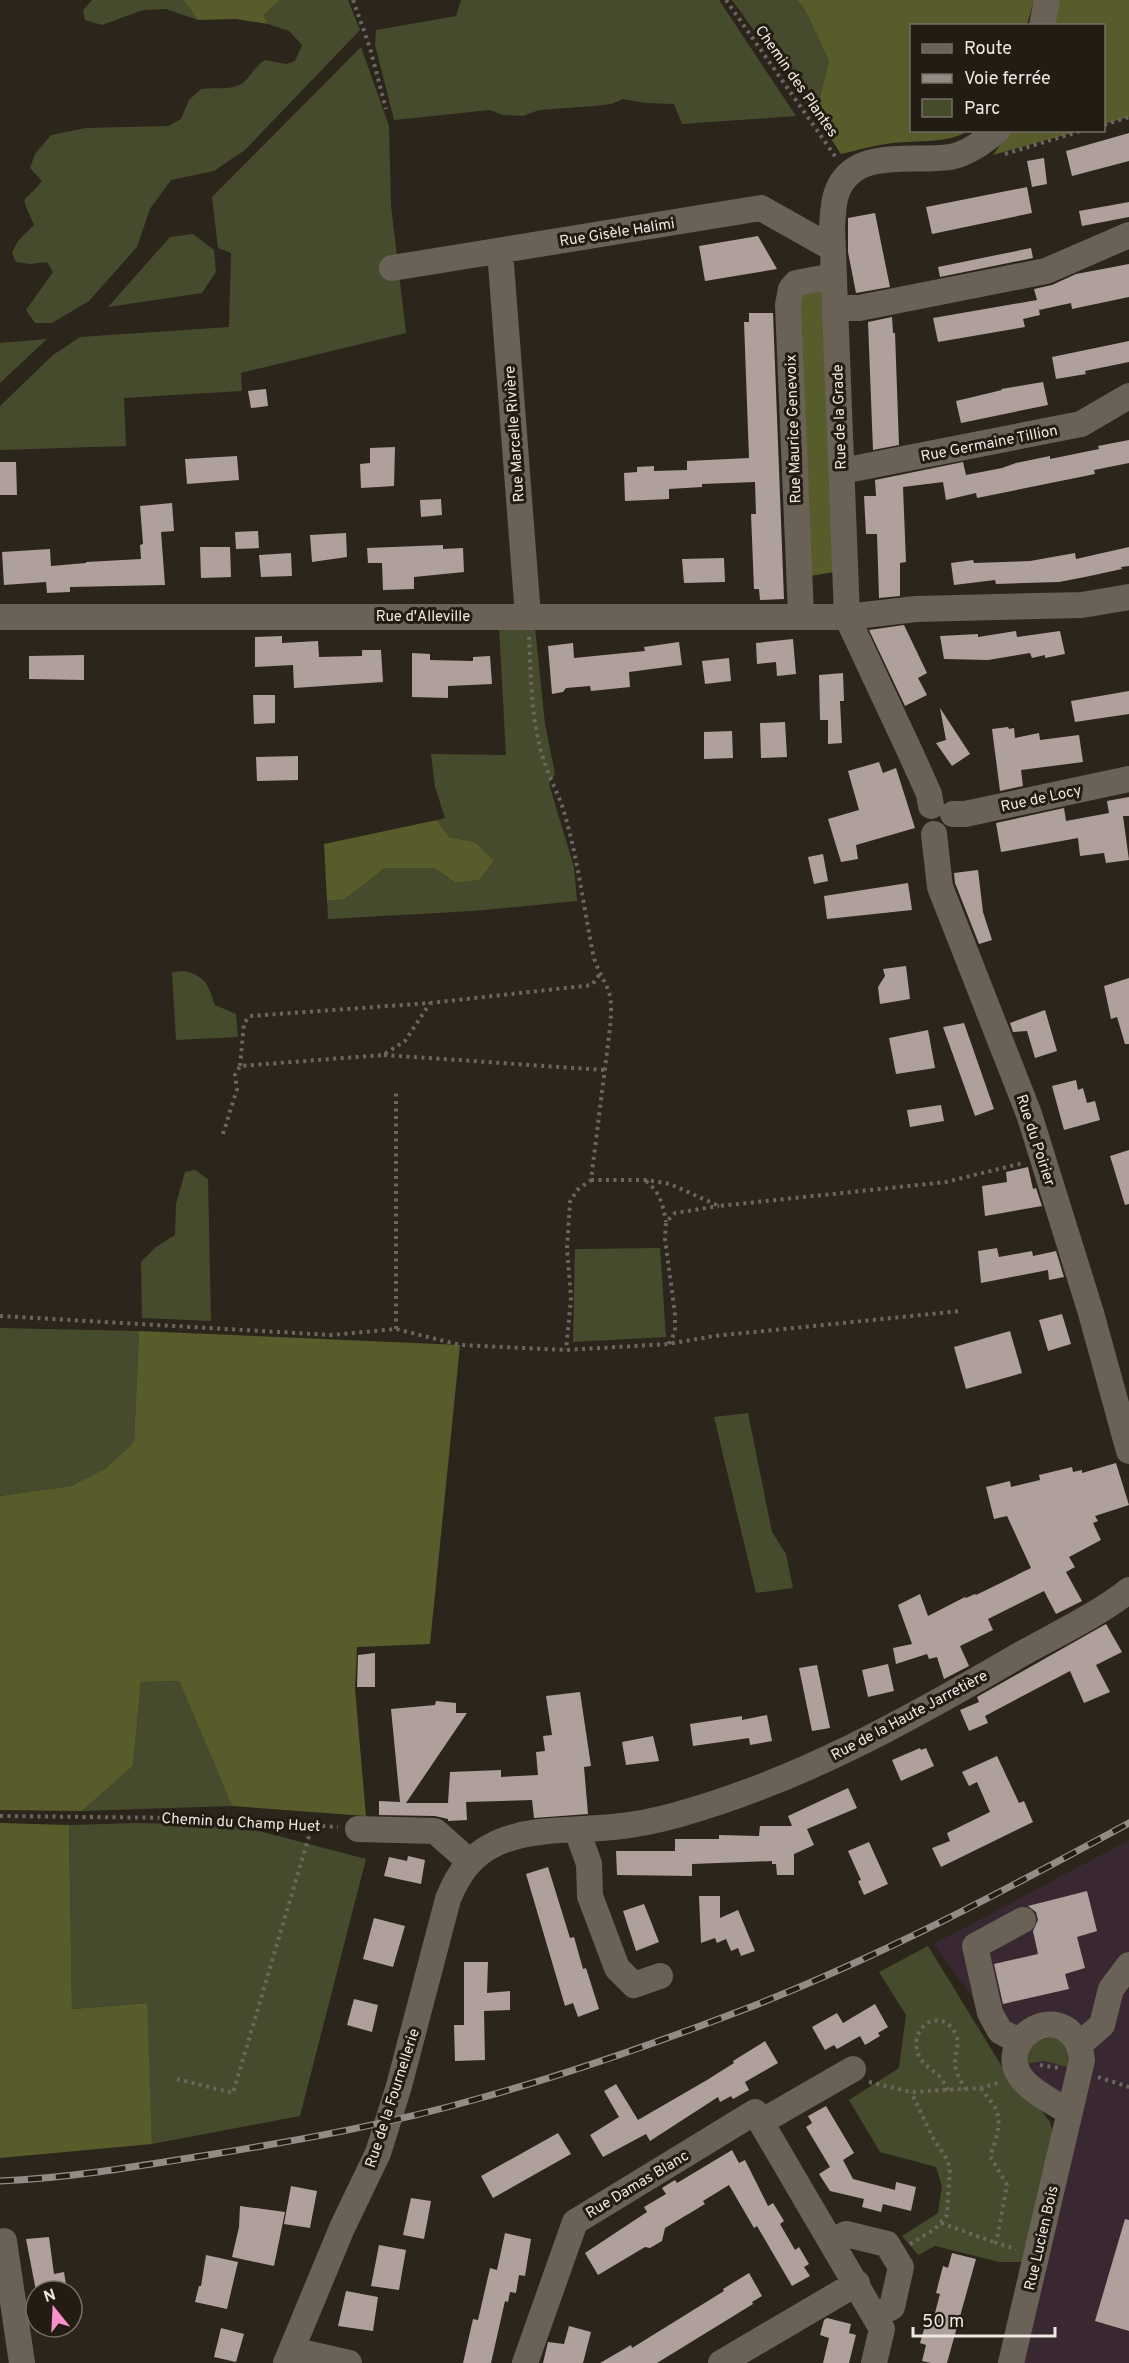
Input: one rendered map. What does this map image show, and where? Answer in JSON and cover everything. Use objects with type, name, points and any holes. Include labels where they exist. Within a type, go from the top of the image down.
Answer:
[{"type":"street","points":[[1042,24],[1047,0]]},
{"type":"street","points":[[848,175],[863,164],[890,159],[951,157],[976,147],[995,132]]},
{"type":"street","name":"Rue de la Grade","points":[[848,175],[836,194],[832,227],[847,617],[928,794],[942,810]]},
{"type":"street","name":"Rue Gisèle Halimi","points":[[392,268],[761,208],[832,248]]},
{"type":"street","points":[[835,308],[859,308],[1046,271],[1129,235]]},
{"type":"street","name":"Rue Marcelle Rivière","points":[[500,251],[528,616]]},
{"type":"street","name":"Rue Maurice Genevoix","points":[[801,615],[788,305],[791,289],[796,283],[834,276]]},
{"type":"street","name":"Rue Germaine Tillion","points":[[842,471],[1081,424],[1129,396]]},
{"type":"street","name":"Rue d'Alleville","points":[[0,617],[801,615],[847,617],[916,609],[1082,605],[1129,597]]},
{"type":"street","name":"Rue de Locy","points":[[942,810],[965,814],[1129,779]]},
{"type":"street","name":"Rue du Poirier","points":[[942,810],[925,812],[924,821],[927,829],[934,834],[940,887],[1029,1114],[1090,1313],[1129,1451]]},
{"type":"street","name":"Rue de la Haute Jarretière","points":[[470,1862],[481,1852],[515,1837],[616,1827],[678,1815],[731,1798],[798,1772],[873,1738],[1129,1590]]},
{"type":"street","points":[[358,1829],[435,1831],[470,1862]]},
{"type":"street","points":[[577,1830],[589,1864],[590,1896],[617,1968],[634,1985],[660,1976]]},
{"type":"street","name":"Rue de la Fournellerie","points":[[289,2356],[342,2228],[378,2153],[399,2086],[448,1899],[457,1876],[470,1862]]},
{"type":"street","points":[[1020,2042],[1000,2031],[990,2013],[975,1946],[1023,1920]]},
{"type":"street","points":[[1069,2112],[1023,2080],[1016,2061],[1016,2049],[1025,2033],[1042,2025],[1059,2026],[1073,2033],[1080,2044],[1102,2025],[1111,1989],[1129,1965]]},
{"type":"street","name":"Rue Lucien Bois","points":[[1011,2363],[1082,2060],[1080,2044]]},
{"type":"street","name":"Rue Damas Blanc","points":[[525,2363],[575,2222],[755,2112],[760,2122],[854,2069]]},
{"type":"street","points":[[760,2122],[882,2330],[874,2363]]},
{"type":"street","points":[[831,2242],[846,2234],[887,2244],[894,2254],[901,2266],[892,2307],[875,2316]]},
{"type":"street","points":[[4,2241],[22,2363]]},
{"type":"street","points":[[721,2363],[856,2283]]},
{"type":"street","points":[[289,2356],[349,2363]]},
{"type":"path","points":[[353,0],[370,48],[386,109]]},
{"type":"path","name":"Chemin des Plantes","points":[[726,0],[848,175]]},
{"type":"path","points":[[1105,125],[1129,117]]},
{"type":"path","points":[[528,616],[532,699],[539,743],[565,816],[579,871],[593,953],[599,975],[609,992],[611,1006],[591,1180]]},
{"type":"path","points":[[223,1134],[237,1089],[235,1075],[240,1066],[244,1023],[250,1016],[430,1003],[592,985],[599,975]]},
{"type":"path","points":[[383,1055],[405,1041],[430,1003]]},
{"type":"path","points":[[240,1066],[383,1055],[604,1070]]},
{"type":"path","points":[[396,1089],[396,1329]]},
{"type":"path","points":[[666,1222],[675,1213],[719,1206],[946,1182],[1042,1158]]},
{"type":"path","points":[[566,1350],[571,1298],[567,1248],[570,1202],[577,1190],[591,1180],[646,1180],[670,1184],[719,1206]]},
{"type":"path","points":[[646,1180],[656,1189],[666,1222],[664,1239],[675,1314],[675,1332],[669,1344]]},
{"type":"path","points":[[0,1316],[331,1335],[396,1329],[460,1345],[566,1350],[669,1344],[726,1335],[961,1311]]},
{"type":"path","name":"Chemin du Champ Huet","points":[[0,1816],[185,1818],[358,1829]]},
{"type":"path","points":[[177,2079],[233,2093],[312,1826]]},
{"type":"path","points":[[854,2069],[868,2081],[911,2092],[948,2090],[965,2089],[956,2070],[956,2035],[950,2026],[942,2021],[931,2020],[922,2025],[917,2048],[919,2056],[929,2069],[939,2076],[948,2090]]},
{"type":"path","points":[[981,2088],[999,2118],[998,2135],[990,2156],[1007,2185],[996,2243]]},
{"type":"path","points":[[894,2254],[935,2229],[947,2215],[950,2168],[911,2092]]},
{"type":"path","points":[[940,2223],[1037,2255]]},
{"type":"shaded area","points":[[1129,1840],[1129,2363],[1002,2363],[1061,2121],[934,1944]]},
{"type":"green space","points":[[92,0],[183,0],[198,20],[166,9],[143,10],[102,25],[85,20],[83,10]]},
{"type":"green space","points":[[183,0],[280,0],[264,15],[268,24],[236,19],[198,20]]},
{"type":"green space","points":[[280,0],[348,0],[360,30],[245,150],[214,171],[171,180],[150,209],[137,247],[89,301],[52,323],[35,323],[26,310],[53,272],[47,262],[30,264],[16,262],[12,253],[18,241],[34,225],[25,200],[42,181],[30,168],[35,154],[51,135],[86,128],[168,126],[181,119],[189,100],[201,89],[229,88],[240,85],[265,60],[286,64],[295,61],[302,45],[289,31],[268,24],[264,15]]},
{"type":"green space","points":[[461,0],[719,0],[796,116],[682,124],[674,104],[645,103],[623,99],[611,104],[539,110],[523,116],[503,115],[490,110],[394,120],[375,45],[376,30],[456,16]]},
{"type":"green space","points":[[732,0],[797,0],[805,10],[829,61],[815,115]]},
{"type":"green space","points":[[797,0],[1034,0],[1027,24],[910,24],[910,132],[966,132],[941,140],[886,144],[841,154],[815,115],[829,61],[805,10]]},
{"type":"green space","points":[[1055,0],[1129,0],[1129,117],[1105,124],[1105,24],[1049,24]]},
{"type":"green space","points":[[361,47],[389,126],[391,206],[406,333],[241,373],[242,391],[124,398],[126,446],[0,450],[0,406],[53,355],[80,337],[229,327],[231,253],[218,248],[212,197]]},
{"type":"green space","points":[[1009,132],[1075,132],[993,155]]},
{"type":"green space","points":[[193,234],[214,250],[216,272],[202,293],[108,307],[170,237]]},
{"type":"green space","points":[[799,289],[824,290],[834,572],[810,576]]},
{"type":"green space","points":[[47,339],[0,383],[0,343]]},
{"type":"green space","points":[[535,627],[545,724],[555,774],[549,784],[574,867],[577,901],[473,911],[328,919],[327,901],[345,899],[385,868],[434,868],[456,883],[479,880],[494,861],[475,842],[449,837],[437,820],[445,818],[435,787],[431,754],[506,755],[499,628]]},
{"type":"green space","points":[[437,820],[449,837],[475,842],[494,861],[479,880],[456,883],[434,868],[385,868],[345,899],[327,901],[324,844]]},
{"type":"green space","points":[[186,971],[198,976],[206,983],[215,1005],[236,1014],[238,1037],[176,1040],[172,972]]},
{"type":"green space","points":[[195,1170],[208,1179],[211,1321],[142,1318],[141,1262],[156,1247],[175,1235],[176,1204],[185,1172]]},
{"type":"green space","points":[[660,1248],[666,1337],[573,1342],[575,1249]]},
{"type":"green space","points":[[0,1328],[139,1331],[134,1442],[106,1468],[71,1486],[0,1496]]},
{"type":"green space","points":[[139,1331],[460,1345],[430,1644],[357,1647],[355,1689],[366,1816],[232,1806],[179,1681],[141,1682],[133,1766],[82,1811],[0,1810],[0,1496],[71,1486],[106,1468],[134,1442]]},
{"type":"green space","points":[[748,1413],[772,1532],[786,1554],[793,1588],[756,1593],[714,1417]]},
{"type":"green space","points":[[179,1681],[232,1806],[82,1811],[133,1766],[141,1682]]},
{"type":"green space","points":[[0,1823],[69,1825],[72,2009],[147,2003],[152,2144],[0,2158]]},
{"type":"green space","points":[[139,1823],[240,1826],[366,1859],[300,2116],[152,2144],[146,2003],[72,2009],[69,1825]]},
{"type":"green space","points":[[928,1946],[1012,2083],[1035,2102],[1050,2122],[1054,2136],[1026,2262],[999,2262],[935,2246],[918,2255],[902,2236],[938,2213],[942,2186],[936,2167],[880,2152],[849,2100],[899,2068],[906,2015],[879,1972]]},
{"type":"green space","points":[[1060,2035],[1072,2068],[1044,2061],[1025,2064],[1029,2043]]},
{"type":"building","points":[[1129,133],[1129,161],[1072,176],[1066,151]]},
{"type":"building","points":[[1044,158],[1047,184],[1032,187],[1027,161]]},
{"type":"building","points":[[1027,187],[1032,213],[932,234],[926,207]]},
{"type":"building","points":[[1129,202],[1129,217],[1082,226],[1079,211]]},
{"type":"building","points":[[875,213],[890,287],[856,293],[848,252],[848,218]]},
{"type":"building","points":[[758,236],[777,269],[705,281],[699,246]]},
{"type":"building","points":[[1031,248],[1033,258],[940,277],[938,267]]},
{"type":"building","points":[[1129,264],[1129,297],[1072,309],[1071,303],[1039,310],[1038,306],[1040,315],[1023,319],[1025,327],[938,342],[933,318],[1037,300],[1034,289],[1052,285],[1076,274]]},
{"type":"building","points":[[749,313],[773,313],[784,599],[760,600],[759,589],[754,589],[751,514],[756,514],[755,482],[702,484],[702,487],[669,489],[669,499],[625,501],[624,473],[637,472],[637,467],[654,466],[654,471],[687,470],[687,461],[749,458],[744,322],[749,322]]},
{"type":"building","points":[[892,317],[893,333],[895,333],[899,445],[873,450],[868,322]]},
{"type":"building","points":[[1129,341],[1129,362],[1085,371],[1086,374],[1056,379],[1052,357]]},
{"type":"building","points":[[1043,382],[1048,405],[961,423],[956,401],[1001,389]]},
{"type":"building","points":[[266,389],[268,406],[251,408],[248,391]]},
{"type":"building","points":[[1129,440],[1129,463],[1094,470],[1095,474],[977,498],[976,493],[946,500],[943,482],[903,487],[906,562],[900,563],[900,596],[879,598],[877,534],[866,534],[864,496],[876,496],[875,480],[963,462],[966,475],[1050,456],[1050,459],[1099,449],[1098,446]]},
{"type":"building","points":[[395,447],[394,486],[361,488],[360,464],[370,463],[370,448]]},
{"type":"building","points":[[237,456],[239,480],[187,484],[185,459]]},
{"type":"building","points":[[0,462],[16,462],[17,495],[0,495]]},
{"type":"building","points":[[441,499],[442,515],[421,517],[420,500]]},
{"type":"building","points":[[172,503],[174,531],[161,532],[165,585],[70,587],[70,592],[47,593],[46,582],[4,585],[2,552],[50,549],[51,566],[141,559],[140,545],[143,544],[140,506]]},
{"type":"building","points":[[258,531],[259,548],[236,549],[235,532]]},
{"type":"building","points":[[346,533],[347,557],[312,562],[310,535]]},
{"type":"building","points":[[443,545],[443,549],[463,548],[464,572],[414,577],[414,589],[383,590],[382,563],[368,563],[367,548]]},
{"type":"building","points":[[200,547],[230,547],[231,577],[201,578]]},
{"type":"building","points":[[1129,547],[1129,566],[1121,567],[1122,569],[1059,582],[996,584],[995,580],[954,585],[951,563],[973,560],[974,563],[1030,561],[1075,553],[1076,559]]},
{"type":"building","points":[[291,553],[292,576],[261,577],[259,555]]},
{"type":"building","points":[[724,558],[725,582],[684,583],[682,559]]},
{"type":"building","points":[[904,625],[927,673],[918,678],[927,695],[905,706],[869,630]]},
{"type":"building","points":[[1016,631],[1017,637],[1060,631],[1065,654],[1045,658],[1045,655],[1032,658],[1030,653],[988,660],[944,659],[940,636],[978,634],[978,637]]},
{"type":"building","points":[[282,636],[282,643],[318,641],[319,657],[362,656],[362,650],[381,650],[383,682],[294,688],[293,665],[255,667],[255,637]]},
{"type":"building","points":[[793,639],[796,674],[777,676],[776,662],[757,664],[756,643]]},
{"type":"building","points":[[679,642],[682,665],[629,672],[630,687],[591,691],[590,686],[566,688],[563,692],[552,694],[548,646],[573,643],[574,658],[645,651],[644,647]]},
{"type":"building","points":[[412,653],[430,654],[430,660],[473,661],[473,657],[490,656],[492,684],[448,686],[448,698],[412,697]]},
{"type":"building","points":[[84,655],[84,680],[29,679],[29,656]]},
{"type":"building","points":[[729,658],[731,681],[705,684],[702,661]]},
{"type":"building","points":[[843,673],[844,701],[840,701],[842,743],[828,744],[828,720],[820,720],[819,675]]},
{"type":"building","points":[[1129,691],[1129,714],[1075,722],[1071,701]]},
{"type":"building","points":[[253,695],[275,695],[275,723],[254,724]]},
{"type":"building","points":[[940,708],[970,754],[952,766],[936,743],[946,740]]},
{"type":"building","points":[[785,722],[787,757],[761,758],[760,723]]},
{"type":"building","points":[[1008,727],[1009,729],[1014,728],[1015,738],[1039,733],[1040,740],[1079,735],[1083,762],[1021,770],[1023,786],[1000,791],[992,729]]},
{"type":"building","points":[[732,731],[733,758],[704,759],[704,732]]},
{"type":"building","points":[[298,756],[298,780],[257,781],[256,757]]},
{"type":"building","points":[[879,762],[883,773],[896,768],[915,828],[856,845],[858,859],[841,862],[828,819],[859,810],[848,771]]},
{"type":"building","points":[[1129,797],[1129,816],[1123,816],[1129,860],[1106,863],[1104,853],[1080,856],[1078,838],[1001,852],[996,823],[1064,808],[1066,821],[1109,813],[1107,801]]},
{"type":"building","points":[[823,854],[828,881],[814,884],[808,857]]},
{"type":"building","points":[[978,870],[983,912],[992,940],[979,944],[955,883],[954,873]]},
{"type":"building","points":[[908,883],[912,910],[827,919],[824,896]]},
{"type":"building","points":[[906,966],[910,999],[880,1004],[878,987],[885,976],[883,969]]},
{"type":"building","points":[[1129,978],[1129,1044],[1125,1044],[1117,1017],[1111,1019],[1104,986]]},
{"type":"building","points":[[1045,1010],[1057,1051],[1035,1058],[1027,1031],[1013,1032],[1010,1023]]},
{"type":"building","points":[[964,1023],[994,1109],[975,1116],[943,1027]]},
{"type":"building","points":[[928,1030],[935,1068],[896,1074],[889,1038]]},
{"type":"building","points":[[1076,1080],[1078,1090],[1083,1088],[1087,1103],[1095,1101],[1100,1120],[1064,1130],[1052,1086]]},
{"type":"building","points":[[941,1105],[944,1121],[910,1127],[907,1110]]},
{"type":"building","points":[[1129,1150],[1129,1204],[1125,1205],[1110,1156]]},
{"type":"building","points":[[1028,1167],[1033,1189],[1036,1188],[1042,1206],[985,1216],[982,1186],[1007,1182],[1006,1172]]},
{"type":"building","points":[[997,1248],[999,1257],[1032,1251],[1033,1256],[1056,1251],[1064,1277],[1049,1280],[1048,1270],[981,1283],[978,1251]]},
{"type":"building","points":[[1062,1314],[1071,1344],[1048,1351],[1039,1320]]},
{"type":"building","points":[[1010,1331],[1022,1373],[966,1389],[954,1347]]},
{"type":"building","points":[[1116,1463],[1129,1505],[1095,1516],[1098,1521],[1093,1523],[1101,1540],[1069,1557],[1075,1567],[1066,1572],[1082,1601],[1056,1614],[1044,1591],[988,1619],[993,1630],[960,1646],[969,1666],[944,1679],[937,1657],[929,1659],[927,1654],[896,1664],[893,1648],[912,1644],[898,1605],[920,1594],[928,1616],[1031,1568],[1007,1516],[994,1519],[986,1487],[1010,1481],[1011,1487],[1040,1480],[1039,1475],[1072,1467],[1073,1472],[1082,1470],[1082,1473]]},
{"type":"building","points":[[1106,1624],[1122,1652],[1096,1665],[1110,1692],[1084,1703],[1070,1671],[985,1716],[988,1723],[969,1731],[960,1710],[979,1702],[977,1697]]},
{"type":"building","points":[[375,1653],[375,1687],[357,1687],[358,1655]]},
{"type":"building","points":[[888,1664],[894,1691],[868,1697],[862,1670]]},
{"type":"building","points":[[817,1665],[830,1728],[812,1731],[799,1668]]},
{"type":"building","points":[[580,1692],[591,1766],[584,1767],[588,1814],[534,1818],[532,1800],[466,1802],[467,1820],[448,1821],[448,1819],[435,1816],[379,1815],[379,1801],[400,1802],[391,1709],[435,1705],[436,1701],[456,1703],[456,1713],[467,1713],[406,1803],[448,1803],[450,1772],[501,1770],[501,1777],[538,1775],[536,1752],[545,1751],[543,1736],[552,1735],[546,1696]]},
{"type":"building","points":[[767,1715],[772,1741],[750,1745],[749,1738],[693,1746],[690,1724],[742,1716],[742,1720]]},
{"type":"building","points":[[653,1736],[659,1761],[626,1765],[622,1742]]},
{"type":"building","points":[[920,1748],[921,1750],[926,1748],[934,1766],[901,1781],[892,1760]]},
{"type":"building","points":[[997,1756],[1019,1803],[1024,1801],[1033,1822],[941,1867],[932,1848],[950,1841],[947,1833],[990,1812],[977,1782],[969,1786],[962,1772]]},
{"type":"building","points":[[848,1788],[857,1808],[807,1829],[814,1845],[794,1854],[794,1875],[777,1875],[776,1864],[772,1864],[772,1861],[692,1864],[692,1876],[617,1875],[616,1851],[675,1851],[675,1839],[719,1839],[719,1835],[759,1836],[760,1826],[792,1826],[788,1816]]},
{"type":"building","points":[[869,1842],[888,1884],[864,1895],[858,1881],[861,1880],[848,1851]]},
{"type":"building","points":[[408,1856],[425,1860],[421,1884],[384,1876],[389,1857],[407,1861]]},
{"type":"building","points":[[548,1867],[570,1938],[574,1937],[583,1969],[586,1968],[599,2009],[578,2017],[573,2003],[565,2006],[526,1874]]},
{"type":"building","points":[[1087,1891],[1097,1931],[1077,1937],[1085,1968],[1065,1974],[1069,1989],[1003,2004],[994,1964],[1038,1954],[1033,1931],[1038,1920],[1036,1912],[1028,1906]]},
{"type":"building","points":[[699,1896],[720,1896],[720,1918],[738,1910],[755,1951],[741,1956],[738,1948],[731,1951],[726,1939],[717,1943],[715,1938],[701,1943]]},
{"type":"building","points":[[644,1904],[659,1942],[636,1951],[623,1911]]},
{"type":"building","points":[[374,1918],[405,1926],[393,1967],[363,1959]]},
{"type":"building","points":[[464,1962],[488,1962],[487,1993],[510,1991],[510,2010],[484,2011],[485,2060],[455,2061],[454,2025],[464,2025]]},
{"type":"building","points":[[354,1999],[378,2005],[372,2032],[347,2025]]},
{"type":"building","points":[[875,2004],[888,2027],[878,2033],[880,2036],[865,2045],[860,2036],[837,2049],[834,2045],[825,2050],[812,2027],[837,2013],[843,2023]]},
{"type":"building","points":[[765,2041],[778,2063],[745,2082],[749,2090],[733,2099],[731,2096],[720,2102],[718,2097],[650,2141],[646,2134],[603,2157],[590,2135],[619,2117],[604,2091],[616,2084],[638,2120],[707,2080]]},
{"type":"building","points":[[826,2106],[854,2153],[843,2160],[853,2179],[895,2190],[896,2182],[916,2187],[911,2211],[883,2204],[881,2212],[862,2207],[864,2199],[830,2191],[819,2174],[830,2167],[806,2127],[812,2123],[808,2116]]},
{"type":"building","points":[[558,2133],[571,2154],[493,2198],[481,2176]]},
{"type":"building","points":[[732,2150],[739,2163],[745,2160],[768,2206],[773,2203],[784,2221],[780,2224],[795,2250],[799,2247],[809,2264],[804,2267],[810,2276],[792,2286],[757,2226],[754,2228],[729,2185],[703,2201],[705,2204],[665,2228],[662,2241],[650,2248],[645,2247],[598,2275],[585,2253],[647,2212],[644,2207],[666,2194],[662,2188],[675,2180],[677,2183]]},
{"type":"building","points":[[291,2186],[317,2191],[310,2228],[284,2224]]},
{"type":"building","points":[[411,2198],[431,2201],[424,2239],[403,2235]]},
{"type":"building","points":[[240,2206],[285,2212],[274,2266],[232,2257],[239,2227]]},
{"type":"building","points":[[1125,2219],[1129,2220],[1129,2331],[1095,2321]]},
{"type":"building","points":[[505,2233],[531,2239],[525,2276],[519,2275],[516,2293],[510,2292],[508,2302],[505,2301],[491,2363],[463,2363],[473,2319],[478,2320],[490,2268],[497,2270]]},
{"type":"building","points":[[49,2237],[54,2274],[64,2272],[65,2279],[34,2279],[26,2239]]},
{"type":"building","points":[[379,2245],[406,2250],[399,2290],[371,2286]]},
{"type":"building","points":[[952,2253],[976,2259],[947,2363],[922,2361],[926,2345],[920,2343],[925,2326],[931,2328],[940,2294],[936,2293],[943,2266],[948,2268]]},
{"type":"building","points":[[206,2255],[238,2262],[227,2309],[195,2302],[199,2286],[201,2286]]},
{"type":"building","points":[[749,2273],[762,2296],[752,2302],[753,2304],[657,2363],[600,2363],[631,2345],[632,2348]]},
{"type":"building","points":[[346,2291],[378,2297],[373,2331],[338,2326]]},
{"type":"building","points":[[827,2318],[851,2324],[849,2333],[856,2335],[849,2363],[823,2363],[829,2338],[820,2335],[824,2320]]},
{"type":"building","points":[[569,2326],[591,2332],[583,2363],[543,2363],[548,2342],[564,2344]]},
{"type":"building","points":[[221,2328],[244,2334],[236,2362],[214,2357]]},
{"type":"railway","points":[[0,2181],[105,2171],[312,2137],[416,2115],[549,2078],[708,2023],[840,1970],[986,1899],[1129,1823]]}]
